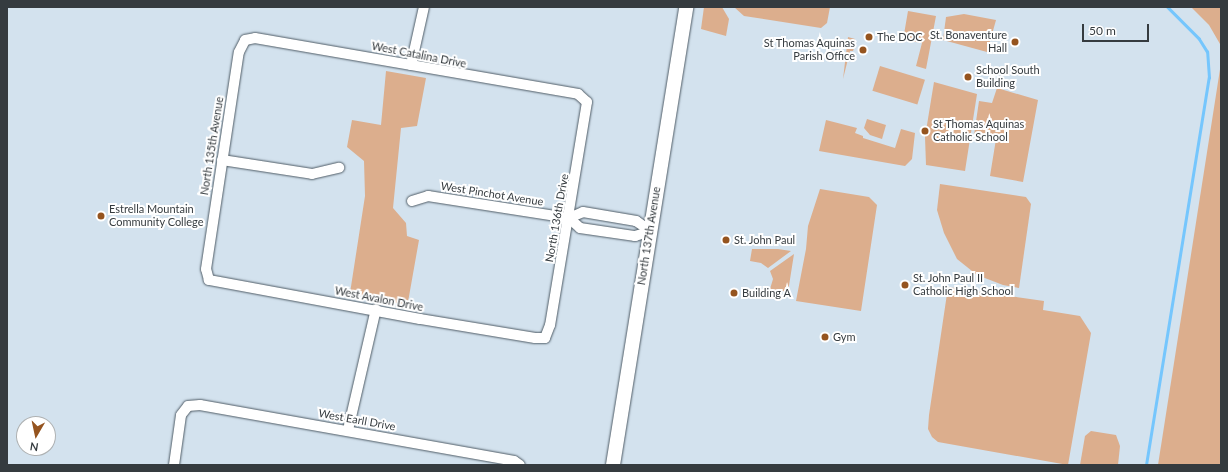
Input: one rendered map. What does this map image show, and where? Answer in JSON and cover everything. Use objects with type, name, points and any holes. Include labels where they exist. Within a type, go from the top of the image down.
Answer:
[{"type":"street","points":[[411,65],[424,7]]},
{"type":"street","name":"North 137th Avenue","points":[[613,465],[686,7]]},
{"type":"street","name":"West Catalina Drive","points":[[245,40],[255,38],[578,94],[588,102]]},
{"type":"street","name":"North 135th Avenue","points":[[209,280],[206,268],[222,160],[240,52],[245,40]]},
{"type":"street","name":"North 136th Drive","points":[[545,338],[550,325],[588,102]]},
{"type":"street","points":[[222,160],[312,174],[339,168]]},
{"type":"street","name":"West Pinchot Avenue","points":[[412,201],[428,196],[569,218],[583,212],[591,213],[636,221],[651,231]]},
{"type":"street","name":"West Pinchot Avenue","points":[[569,218],[580,228],[634,236],[651,231]]},
{"type":"street","name":"West Avalon Drive","points":[[209,280],[466,326],[545,338]]},
{"type":"street","points":[[348,430],[376,309]]},
{"type":"street","name":"West Earll Drive","points":[[174,465],[182,415],[188,406],[200,404],[514,461],[520,465]]},
{"type":"shaded area","points":[[704,7],[722,7],[729,19],[726,36],[701,29]]},
{"type":"shaded area","points":[[734,7],[830,7],[827,23],[821,28],[744,16]]},
{"type":"shaded area","points":[[1191,7],[1221,7],[1221,54],[1220,44],[1209,25]]},
{"type":"shaded area","points":[[908,11],[936,16],[926,69],[916,66],[922,43],[903,40]]},
{"type":"shaded area","points":[[964,14],[996,20],[987,52],[943,40],[946,17]]},
{"type":"shaded area","points":[[848,37],[855,39],[855,45],[853,51],[850,51],[843,79]]},
{"type":"shaded area","points":[[1221,63],[1221,465],[1158,465]]},
{"type":"shaded area","points":[[880,66],[925,80],[917,105],[872,91]]},
{"type":"shaded area","points":[[386,71],[426,78],[417,126],[401,128],[393,208],[406,223],[407,236],[419,240],[408,302],[401,304],[350,293],[365,196],[364,161],[347,147],[352,120],[381,125]]},
{"type":"shaded area","points":[[934,82],[977,94],[965,171],[926,165],[925,137]]},
{"type":"shaded area","points":[[997,88],[1038,100],[1023,182],[990,176],[996,139],[974,135],[979,101],[992,103]]},
{"type":"shaded area","points":[[867,119],[886,125],[882,139],[870,135],[864,128]]},
{"type":"shaded area","points":[[826,120],[857,128],[855,133],[863,136],[863,138],[895,148],[901,129],[915,133],[912,159],[905,166],[819,151]]},
{"type":"shaded area","points":[[940,184],[1026,197],[1031,204],[1019,288],[1003,285],[977,275],[957,259],[944,233],[937,210]]},
{"type":"shaded area","points":[[820,189],[869,197],[877,205],[861,311],[796,301],[806,249],[808,226]]},
{"type":"shaded area","points":[[752,249],[778,249],[791,251],[768,268],[761,263],[750,261]]},
{"type":"shaded area","points":[[794,254],[788,292],[770,289],[773,279],[770,271]]},
{"type":"shaded area","points":[[948,287],[1044,301],[1043,310],[1080,316],[1091,333],[1068,465],[938,442],[932,437],[928,429],[929,415]]},
{"type":"shaded area","points":[[1091,431],[1116,435],[1120,446],[1118,465],[1080,465],[1085,436]]},
{"type":"waterway","points":[[1146,465],[1209,78],[1207,52],[1199,39],[1167,7]]},
{"type":"place","name":"The DOC","points":[[869,37]]},
{"type":"place","name":"St. Bonaventure Hall","points":[[1015,42]]},
{"type":"place","name":"St Thomas Aquinas Parish Office","points":[[863,50]]},
{"type":"place","name":"School South Building","points":[[968,77]]},
{"type":"place","name":"St Thomas Aquinas Catholic School","points":[[925,131]]},
{"type":"place","name":"Estrella Mountain Community College","points":[[101,216]]},
{"type":"place","name":"St. John Paul","points":[[726,240]]},
{"type":"place","name":"St. John Paul II Catholic High School","points":[[905,285]]},
{"type":"place","name":"Building A","points":[[734,293]]},
{"type":"place","name":"Gym","points":[[825,337]]}]
